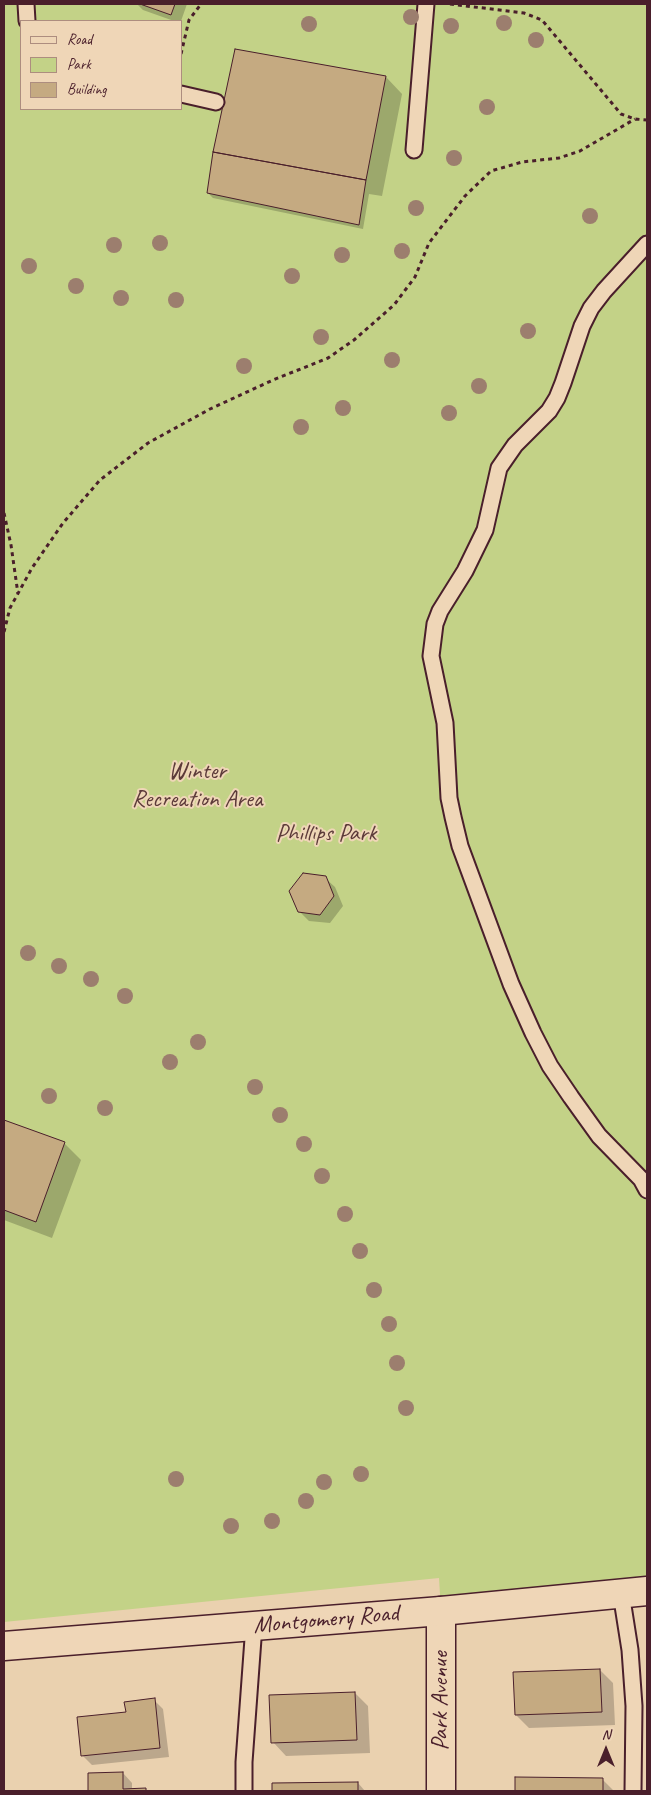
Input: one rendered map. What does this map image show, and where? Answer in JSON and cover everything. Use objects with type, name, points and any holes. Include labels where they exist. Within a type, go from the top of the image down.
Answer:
[{"type":"street","name":"Montgomery Road","points":[[4,1646],[647,1591]]},
{"type":"street","name":"Park Avenue","points":[[440,1791],[441,1610]]},
{"type":"lane","points":[[26,4],[27,20]]},
{"type":"lane","points":[[414,150],[426,4]]},
{"type":"lane","points":[[182,94],[216,102]]},
{"type":"lane","points":[[647,244],[591,308],[582,326],[564,383],[557,398],[549,411],[515,445],[498,468],[485,530],[465,571],[440,611],[435,624],[432,656],[445,723],[449,798],[455,824],[463,854],[511,984],[550,1066],[599,1136],[641,1179],[647,1190]]},
{"type":"lane","points":[[620,1594],[630,1650],[634,1706],[633,1791]]},
{"type":"lane","points":[[244,1791],[244,1762],[254,1625]]},
{"type":"path","points":[[182,50],[189,20],[201,4]]},
{"type":"path","points":[[450,4],[524,13],[542,20],[621,114],[635,119],[647,120]]},
{"type":"path","points":[[4,632],[10,608],[32,568],[63,523],[100,480],[148,443],[210,408],[328,358],[354,340],[394,305],[414,277],[429,243],[465,196],[490,171],[522,162],[559,158],[580,152],[635,119]]},
{"type":"path","points":[[4,513],[18,594]]},
{"type":"green space","name":"Phillips Park","points":[[4,4],[647,4],[647,1581],[441,1611],[439,1578],[4,1622]]},
{"type":"building","points":[[140,4],[175,4],[171,15]]},
{"type":"building","points":[[235,49],[386,76],[366,180],[213,152]]},
{"type":"building","points":[[213,152],[366,180],[359,225],[207,193]]},
{"type":"building","points":[[303,873],[326,876],[334,896],[320,915],[298,912],[289,891]]},
{"type":"building","points":[[4,1120],[65,1142],[36,1222],[4,1210]]},
{"type":"building","points":[[600,1669],[602,1712],[515,1715],[513,1672]]},
{"type":"building","points":[[355,1692],[357,1740],[271,1743],[269,1695]]},
{"type":"building","points":[[155,1698],[160,1748],[81,1756],[77,1717],[126,1712],[124,1702]]},
{"type":"building","points":[[123,1772],[123,1789],[146,1788],[146,1791],[88,1791],[88,1773]]},
{"type":"building","points":[[515,1777],[603,1778],[603,1791],[515,1791]]},
{"type":"building","points":[[358,1782],[358,1791],[272,1791],[272,1783]]},
{"type":"park label","name":"Winter Recreation Area","points":[[197,786]]}]
